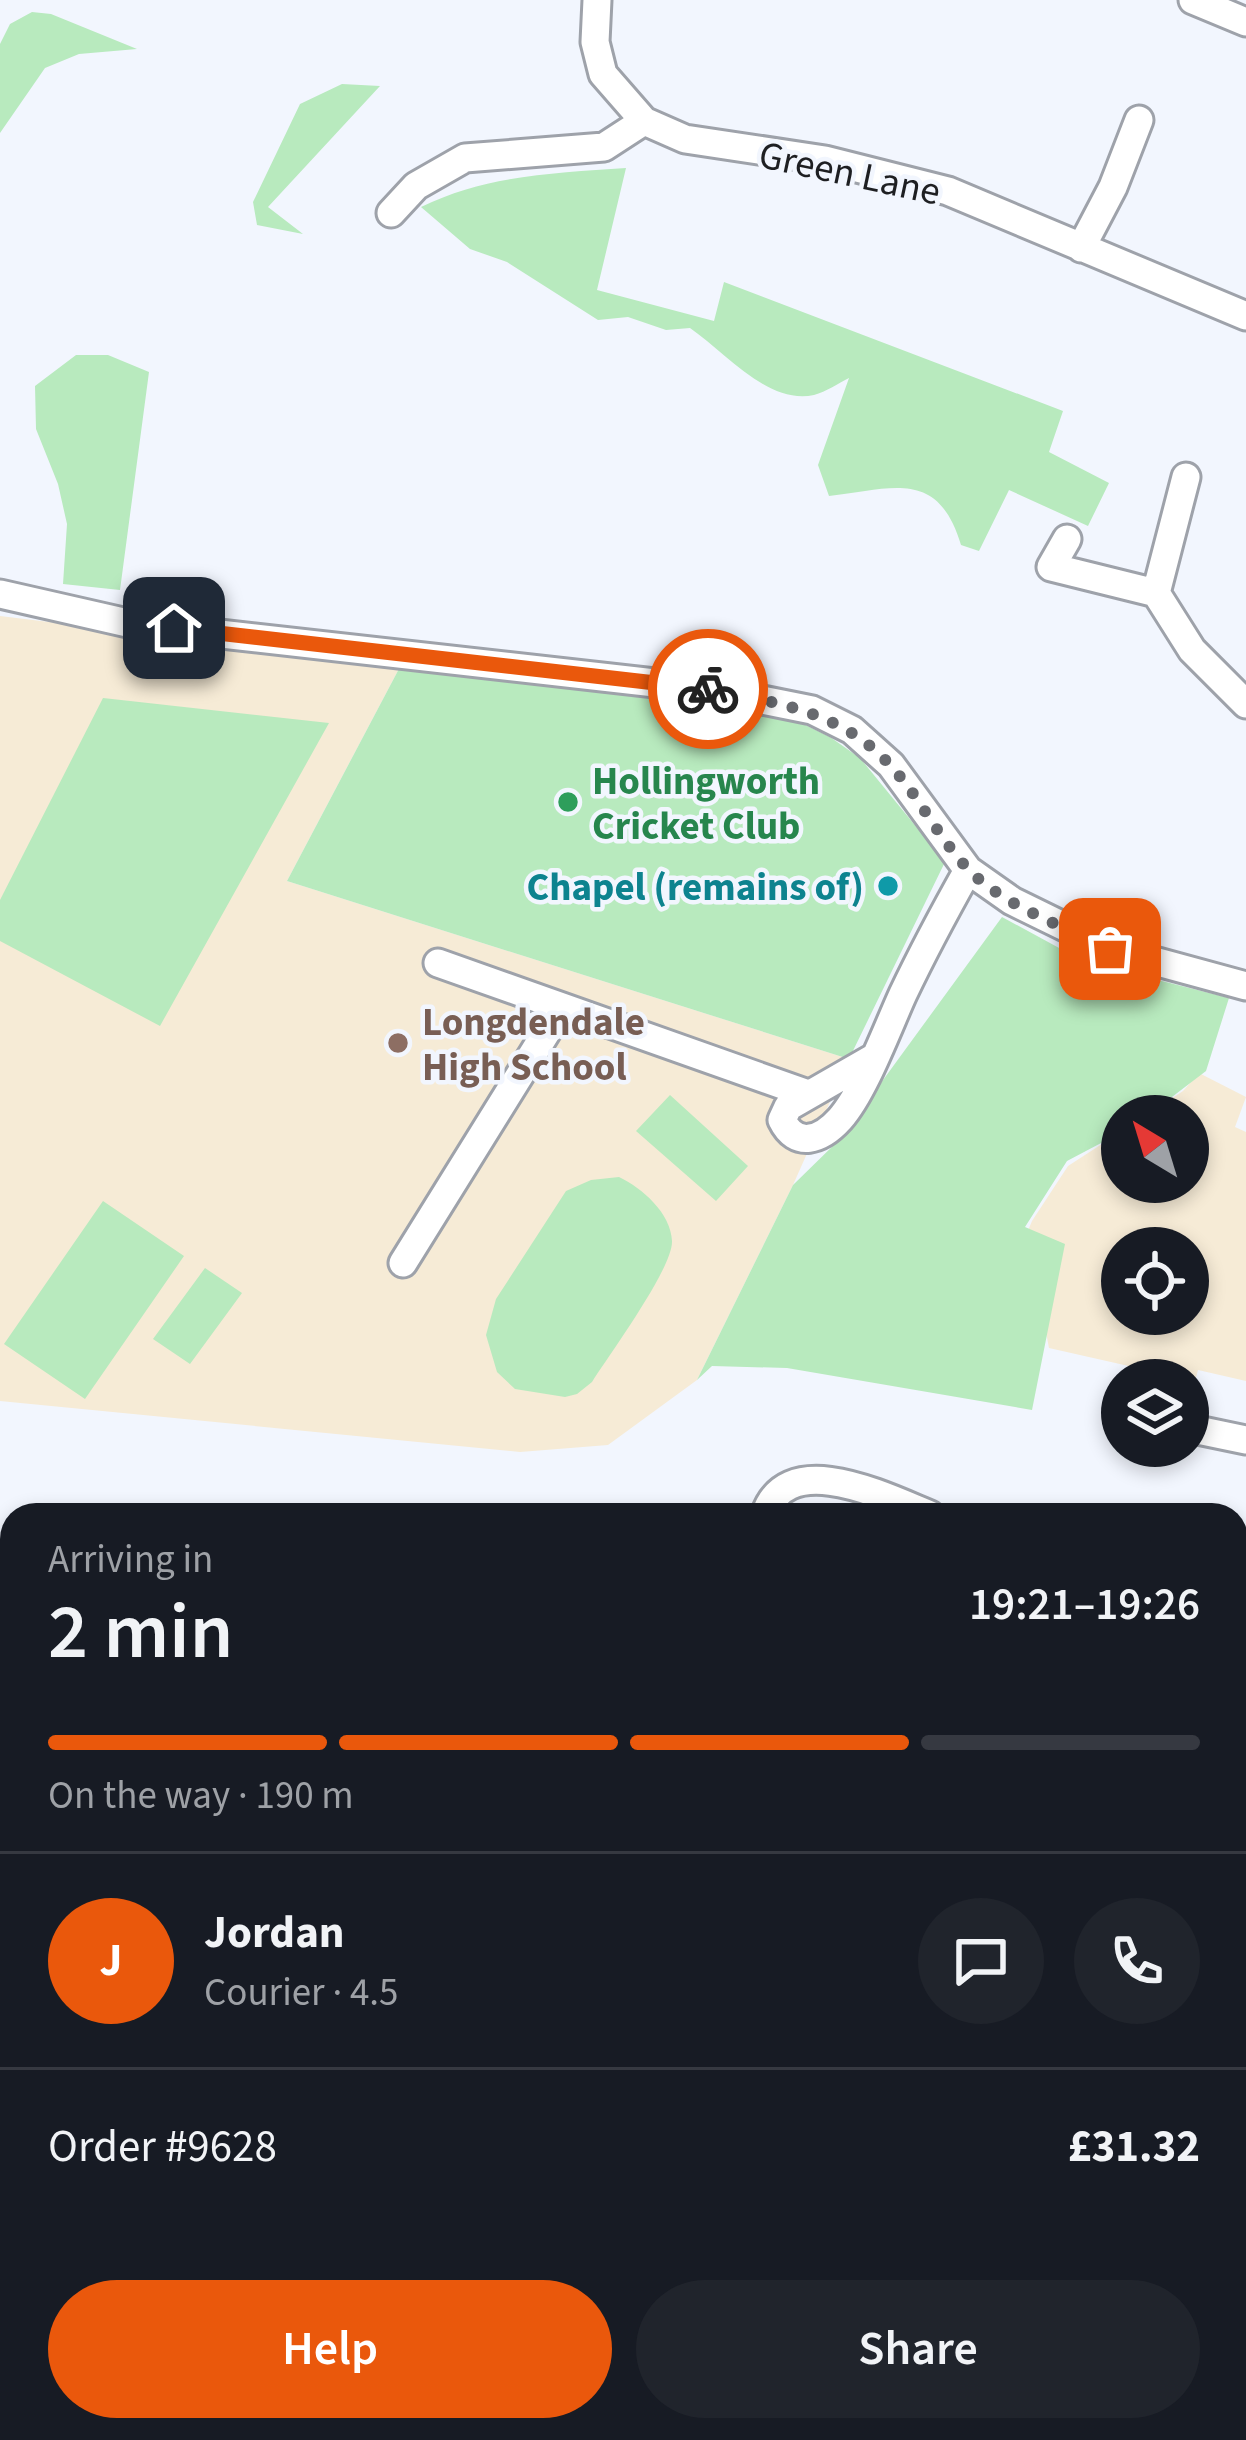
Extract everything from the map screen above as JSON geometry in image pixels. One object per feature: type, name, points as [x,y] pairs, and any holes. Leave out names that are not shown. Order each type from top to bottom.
[{"type":"street","name":"Green Lane","points":[[597,0],[596,42],[603,74],[644,121],[685,139],[825,160],[948,191],[1246,316]]},
{"type":"street","points":[[1193,0],[1246,22]]},
{"type":"street","points":[[1081,248],[1113,188],[1139,120]]},
{"type":"street","points":[[391,213],[416,186],[466,158],[604,147],[644,121]]},
{"type":"street","points":[[1156,593],[1186,477]]},
{"type":"street","points":[[1066,539],[1051,567],[1156,593],[1192,650],[1246,704]]},
{"type":"street","points":[[0,594],[132,624],[709,689],[812,710],[852,730],[891,765],[968,869],[1012,901],[1110,949],[1246,986]]},
{"type":"street","points":[[875,1057],[788,1107],[782,1120],[788,1132],[802,1141],[818,1138],[842,1118],[875,1057],[915,968],[968,869]]},
{"type":"street","points":[[438,963],[808,1094]]},
{"type":"street","points":[[404,1263],[562,1007]]},
{"type":"street","points":[[1209,1432],[1246,1440]]},
{"type":"street","points":[[768,1503],[790,1484],[804,1480],[869,1490],[901,1503]]},
{"type":"shaded area","name":"Longdendale High School","points":[[0,616],[401,665],[287,881],[849,1059],[697,1380],[608,1445],[520,1452],[0,1401]]},
{"type":"shaded area","points":[[1199,1073],[1246,1097],[1235,1127],[1246,1132],[1246,1381],[1209,1373],[1209,1359],[1101,1360],[1049,1348],[1027,1233],[1068,1166],[1101,1145],[1101,1203],[1209,1203],[1209,1095],[1177,1095]]},
{"type":"green space","points":[[32,12],[51,14],[137,49],[79,54],[45,68],[0,133],[0,44],[10,24]]},
{"type":"green space","points":[[342,84],[380,86],[268,207],[303,234],[257,225],[253,202],[300,104]]},
{"type":"green space","points":[[626,168],[597,290],[714,321],[724,282],[1063,411],[1049,452],[1109,483],[1088,526],[1009,490],[979,551],[961,545],[951,520],[926,494],[892,488],[829,496],[818,465],[849,378],[814,395],[797,396],[764,385],[690,328],[666,330],[628,317],[598,320],[507,262],[470,249],[421,207],[496,182]]},
{"type":"green space","points":[[76,355],[108,355],[149,372],[120,590],[63,584],[67,524],[58,484],[36,429],[35,386]]},
{"type":"green space","points":[[401,665],[791,718],[860,758],[945,862],[849,1059],[287,881]]},
{"type":"green space","points":[[103,698],[329,723],[160,1026],[0,941],[0,900]]},
{"type":"green space","points":[[1002,917],[1083,961],[1229,998],[1206,1071],[1175,1095],[1101,1095],[1101,1143],[1067,1161],[1025,1227],[1065,1244],[1032,1410],[787,1368],[712,1366],[697,1380],[793,1185],[840,1139]]},
{"type":"green space","points":[[670,1095],[748,1166],[716,1201],[636,1131]]},
{"type":"green space","points":[[619,1177],[646,1195],[667,1221],[672,1241],[662,1271],[592,1382],[565,1397],[515,1389],[497,1372],[486,1335],[496,1299],[566,1191],[591,1180]]},
{"type":"green space","points":[[103,1201],[184,1256],[85,1399],[4,1344]]},
{"type":"green space","points":[[205,1268],[242,1293],[190,1364],[153,1339]]},
{"type":"way so far","points":[[708,689],[812,710],[852,730],[891,765],[968,869],[1012,901],[1110,949]]},
{"type":"place","name":"Hollingworth Cricket Club","points":[[568,802]]},
{"type":"place","name":"Chapel (remains of)","points":[[888,886]]},
{"type":"place","name":"Longdendale High School","points":[[398,1043]]},
{"type":"route","points":[[174,628],[708,689]]}]
